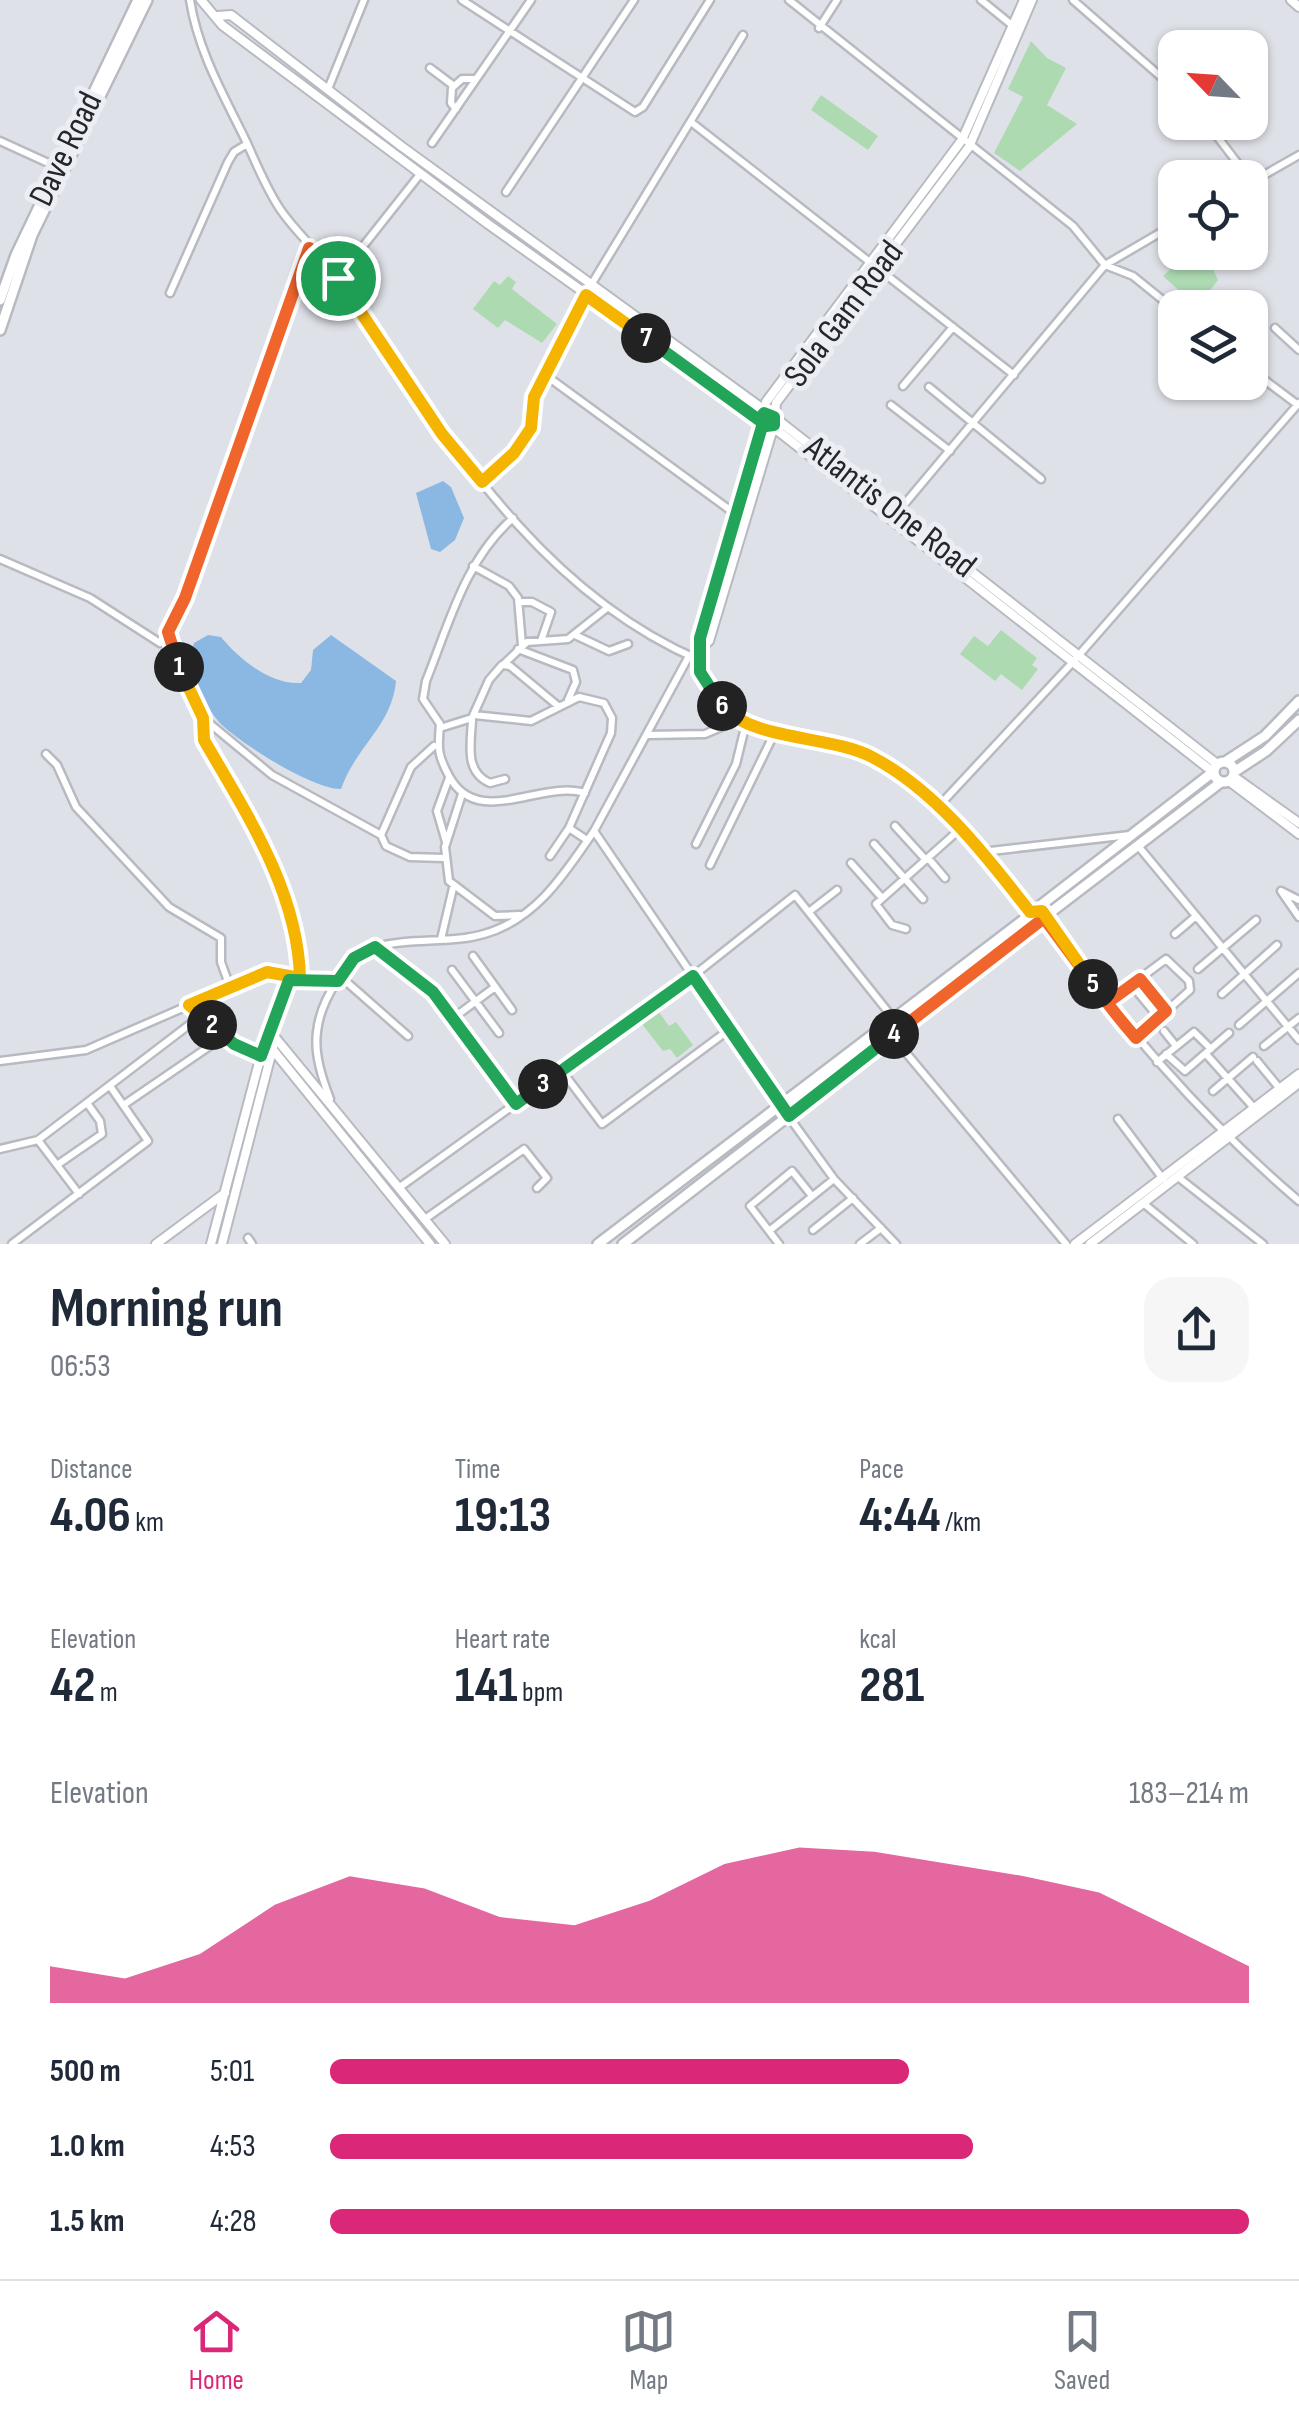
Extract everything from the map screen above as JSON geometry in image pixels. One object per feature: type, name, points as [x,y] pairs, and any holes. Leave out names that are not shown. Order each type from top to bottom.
[{"type":"main road","name":"Dave Road","points":[[0,300],[57,168],[138,0]]},
{"type":"main road","points":[[0,330],[32,234],[146,0]]},
{"type":"main road","points":[[598,1244],[1136,834],[1219,766],[1265,736],[1299,701]]},
{"type":"main road","points":[[622,1244],[1266,751],[1299,720]]},
{"type":"main road","points":[[1219,766],[1229,778]]},
{"type":"main road","points":[[1219,766],[1229,778]]},
{"type":"main road","points":[[1032,912],[1041,920]]},
{"type":"street","points":[[190,0],[202,51],[276,204],[338,278],[442,434],[514,518],[632,628],[699,660],[709,690],[742,722],[872,757],[937,808],[982,852],[1032,912]]},
{"type":"street","name":"Atlantis One Road","points":[[201,0],[212,4],[222,25],[586,295],[767,418],[772,427],[1072,663],[1219,766]]},
{"type":"street","points":[[328,89],[364,0]]},
{"type":"street","points":[[462,0],[634,112],[642,106],[710,0]]},
{"type":"street","points":[[432,143],[531,0]]},
{"type":"street","points":[[506,192],[634,0]]},
{"type":"street","points":[[790,0],[820,28],[1072,226],[1106,265],[1132,276],[1158,297]]},
{"type":"street","points":[[820,28],[837,0]]},
{"type":"street","points":[[981,0],[1013,26]]},
{"type":"street","name":"Sola Gam Road","points":[[767,418],[766,402],[870,260],[966,144],[1024,0]]},
{"type":"street","name":"Sola Gam Road","points":[[699,660],[702,646],[709,641],[767,418],[966,144],[1032,0]]},
{"type":"street","points":[[1073,0],[1158,73]]},
{"type":"street","points":[[1291,0],[1299,7]]},
{"type":"street","name":"Atlantis One Road","points":[[218,16],[231,16],[897,513],[1219,766]]},
{"type":"street","points":[[591,285],[743,36]]},
{"type":"street","points":[[430,68],[454,86]]},
{"type":"street","points":[[456,109],[450,96],[454,86],[462,79],[476,79]]},
{"type":"street","points":[[691,122],[1014,375]]},
{"type":"street","points":[[0,140],[57,168]]},
{"type":"street","points":[[1220,140],[1235,160]]},
{"type":"street","points":[[170,293],[228,162],[248,144]]},
{"type":"street","points":[[1268,171],[1299,155]]},
{"type":"street","points":[[338,278],[421,173]]},
{"type":"street","points":[[897,513],[1106,265],[1158,234]]},
{"type":"street","points":[[0,559],[90,598],[160,643],[185,598],[309,248]]},
{"type":"street","points":[[482,482],[514,453],[531,428],[534,397],[548,378],[586,295]]},
{"type":"street","points":[[904,386],[953,327]]},
{"type":"street","points":[[1276,328],[1299,350]]},
{"type":"street","points":[[548,378],[741,518]]},
{"type":"street","points":[[937,808],[1072,663],[1299,405],[1268,382]]},
{"type":"street","points":[[929,388],[1041,479]]},
{"type":"street","points":[[891,405],[950,451]]},
{"type":"street","name":"Sola Gam Road","points":[[741,518],[772,427]]},
{"type":"street","points":[[444,858],[401,854],[386,846],[382,834],[412,768],[435,746],[440,728],[423,692],[473,566],[514,518]]},
{"type":"street","points":[[473,566],[508,586],[520,602],[520,647]]},
{"type":"street","points":[[520,602],[532,602],[551,612],[541,641]]},
{"type":"street","points":[[505,779],[490,783],[476,774],[470,758],[473,717],[488,680],[520,647],[541,641],[559,642],[608,608]]},
{"type":"street","points":[[168,632],[203,718],[204,740],[286,899],[297,936],[291,976],[265,1040],[212,1244]]},
{"type":"street","points":[[575,634],[614,652],[628,644]]},
{"type":"street","points":[[520,647],[573,670],[576,682],[568,701]]},
{"type":"street","points":[[330,1099],[319,1063],[316,1030],[354,958],[375,947],[484,934],[524,915],[576,862],[689,656]]},
{"type":"street","points":[[504,664],[558,706]]},
{"type":"street","points":[[440,728],[473,717],[531,721],[568,701],[591,696],[604,703],[612,718],[611,734],[570,828],[550,856]]},
{"type":"street","points":[[203,718],[280,780],[382,834]]},
{"type":"street","points":[[648,735],[705,734],[742,722]]},
{"type":"street","points":[[696,844],[736,764],[742,722]]},
{"type":"street","points":[[710,865],[776,730]]},
{"type":"street","points":[[435,746],[462,794],[489,803],[562,787],[585,793]]},
{"type":"street","points":[[46,754],[57,766],[76,807],[169,907],[221,938],[221,962],[230,987]]},
{"type":"street","points":[[446,842],[438,811],[449,777]]},
{"type":"street","points":[[1229,778],[1299,823]]},
{"type":"street","points":[[1229,778],[1299,834]]},
{"type":"street","points":[[441,938],[454,888],[444,858],[446,842],[462,794]]},
{"type":"street","points":[[895,826],[945,878]]},
{"type":"street","points":[[570,828],[572,834],[588,840]]},
{"type":"street","points":[[906,929],[892,925],[876,906],[959,830]]},
{"type":"street","points":[[594,831],[834,1178],[896,1244]]},
{"type":"street","points":[[982,852],[1136,834]]},
{"type":"street","points":[[874,844],[923,899]]},
{"type":"street","points":[[1139,848],[1299,1040]]},
{"type":"street","points":[[851,863],[882,898]]},
{"type":"street","points":[[454,888],[495,916],[524,915]]},
{"type":"street","points":[[810,911],[836,890]]},
{"type":"street","points":[[1299,900],[1281,891],[1299,916]]},
{"type":"street","points":[[400,1187],[693,976],[795,895],[893,1018]]},
{"type":"street","points":[[1175,934],[1196,916]]},
{"type":"street","points":[[1041,920],[1136,1038],[1225,1138],[1299,1200]]},
{"type":"street","points":[[1198,969],[1256,920]]},
{"type":"street","points":[[1222,994],[1277,945]]},
{"type":"street","points":[[375,947],[421,980],[516,1104]]},
{"type":"street","points":[[473,956],[512,1010]]},
{"type":"street","points":[[1107,1003],[1166,959],[1189,980],[1192,988],[1136,1038]]},
{"type":"street","points":[[452,970],[499,1033]]},
{"type":"street","points":[[0,1061],[86,1050],[267,972],[340,979],[408,1036]]},
{"type":"street","points":[[1239,1025],[1299,973]]},
{"type":"street","points":[[1140,979],[1166,1011]]},
{"type":"street","points":[[1132,985],[1159,1018]]},
{"type":"street","points":[[452,1019],[495,987]]},
{"type":"street","points":[[189,1005],[224,1037],[261,1056]]},
{"type":"street","points":[[0,1149],[38,1140],[202,1015]]},
{"type":"street","points":[[1264,1046],[1299,1018]]},
{"type":"street","points":[[562,1070],[602,1124],[730,1029]]},
{"type":"street","points":[[268,1030],[330,1099],[444,1244]]},
{"type":"street","points":[[1164,1032],[1176,1046]]},
{"type":"street","points":[[1157,1062],[1194,1032],[1254,1109]]},
{"type":"street","points":[[1166,1054],[1183,1072],[1230,1032]]},
{"type":"street","points":[[892,1036],[1066,1244]]},
{"type":"street","points":[[125,1104],[224,1037]]},
{"type":"street","points":[[222,1244],[276,1038]]},
{"type":"street","points":[[265,1040],[430,1244]]},
{"type":"street","points":[[1213,1091],[1255,1059],[1280,1088]]},
{"type":"street","points":[[1090,1244],[1178,1177],[1299,1074]]},
{"type":"street","points":[[1075,1244],[1299,1084]]},
{"type":"street","points":[[12,1244],[148,1141],[110,1086]]},
{"type":"street","points":[[57,1164],[102,1134],[100,1121],[87,1103]]},
{"type":"street","points":[[1118,1119],[1163,1179]]},
{"type":"street","points":[[38,1140],[79,1194]]},
{"type":"street","points":[[425,1219],[522,1149],[548,1178],[536,1188]]},
{"type":"street","points":[[780,1244],[750,1206],[792,1171],[812,1196]]},
{"type":"street","points":[[1178,1177],[1263,1244]]},
{"type":"street","points":[[769,1231],[834,1178]]},
{"type":"street","points":[[156,1244],[225,1193]]},
{"type":"street","points":[[813,1230],[853,1198]]},
{"type":"street","points":[[1143,1203],[1193,1244]]},
{"type":"street","points":[[860,1244],[881,1228]]},
{"type":"green space","points":[[1031,41],[1047,58],[1066,68],[1047,105],[1077,124],[1020,171],[994,153],[1023,97],[1008,89]]},
{"type":"green space","points":[[821,95],[878,136],[868,150],[811,110]]},
{"type":"green space","points":[[1169,270],[1214,270],[1218,280],[1210,290],[1178,290],[1163,276]]},
{"type":"green space","points":[[508,276],[516,282],[512,289],[557,324],[542,343],[505,320],[498,328],[473,309],[494,281],[500,285]]},
{"type":"green space","points":[[1001,630],[1037,658],[1032,665],[1038,669],[1022,690],[1001,674],[995,681],[960,654],[974,636],[988,646]]},
{"type":"green space","points":[[659,1012],[669,1026],[676,1022],[693,1045],[677,1058],[670,1049],[663,1051],[642,1024]]},
{"type":"water","points":[[443,481],[451,487],[464,518],[455,540],[440,552],[431,549],[416,493]]},
{"type":"water","points":[[208,635],[221,637],[237,654],[268,675],[301,683],[311,670],[313,650],[331,635],[396,681],[388,711],[341,789],[313,782],[277,764],[219,722],[187,669],[194,643]]},
{"type":"route","points":[[338,278],[309,248],[185,598],[168,632],[186,687],[203,718],[201,733],[276,874],[297,936],[300,978],[267,972],[189,1005],[224,1037],[261,1056],[289,980],[338,981],[354,958],[375,947],[433,992],[516,1104],[693,976],[789,1116],[1044,918],[1107,1003],[1140,979],[1166,1011],[1136,1038],[1120,1020],[1044,918],[1042,911],[1036,908],[1030,912],[982,852],[937,808],[880,762],[865,754],[738,720],[709,690],[698,666],[700,638],[750,474],[763,423],[761,417],[764,413],[774,417],[774,425],[766,426],[763,423],[586,295],[548,378],[534,397],[531,428],[514,453],[482,482],[442,434],[338,278]]}]
